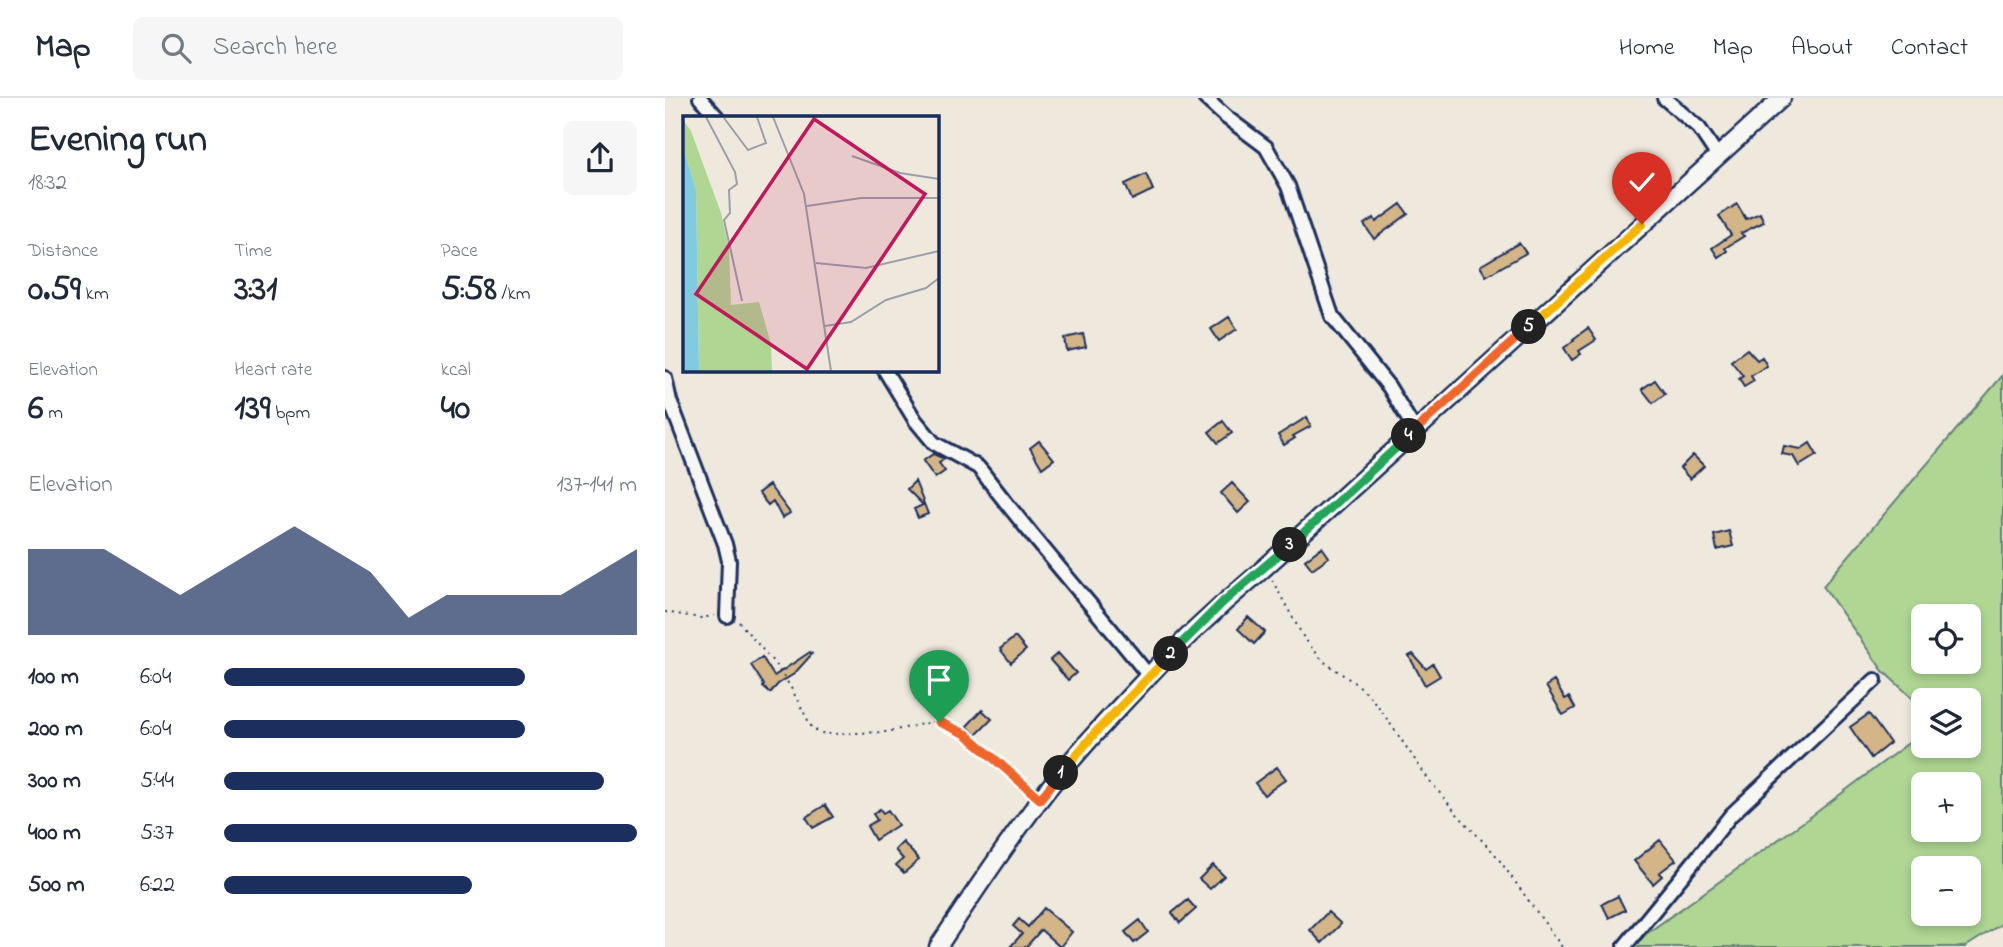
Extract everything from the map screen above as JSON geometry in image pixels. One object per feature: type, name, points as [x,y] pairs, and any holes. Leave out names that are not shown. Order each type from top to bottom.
[{"type":"main road","points":[[938,947],[1040,799],[1095,733],[1149,676],[1223,602],[1261,571],[1782,98]]},
{"type":"street","points":[[700,98],[716,116]]},
{"type":"street","points":[[1205,98],[1266,147],[1288,186],[1332,316],[1389,387],[1415,430]]},
{"type":"street","points":[[1664,98],[1699,128],[1717,155]]},
{"type":"street","points":[[885,371],[915,420],[934,443],[978,467],[1019,521],[1094,607],[1149,676]]},
{"type":"street","points":[[665,378],[670,401],[725,544],[729,561],[727,616]]},
{"type":"street","points":[[1624,947],[1731,815],[1875,680]]},
{"type":"path","points":[[1261,571],[1274,582],[1304,639],[1323,661],[1361,688],[1378,706],[1429,780],[1495,854],[1562,947]]},
{"type":"path","points":[[665,612],[700,618],[727,616],[742,624],[790,686],[811,728],[821,733],[887,732],[939,722],[966,734],[1040,799]]},
{"type":"green space","points":[[2003,375],[2003,923],[1965,947],[1634,947],[1646,934],[1911,741],[1911,758],[1981,758],[1981,688],[1911,688],[1911,697],[1883,671],[1823,586]]},
{"type":"building","points":[[1146,174],[1153,190],[1132,200],[1125,184]]},
{"type":"building","points":[[1401,204],[1408,214],[1374,239],[1364,224],[1374,218],[1376,222]]},
{"type":"building","points":[[1737,204],[1746,219],[1760,213],[1764,222],[1741,233],[1744,236],[1725,248],[1727,251],[1718,257],[1712,248],[1731,235],[1719,216]]},
{"type":"building","points":[[1519,243],[1526,253],[1486,276],[1480,266]]},
{"type":"building","points":[[1229,317],[1237,329],[1219,341],[1211,329]]},
{"type":"building","points":[[1588,328],[1596,340],[1579,351],[1581,354],[1572,360],[1564,348]]},
{"type":"building","points":[[1083,334],[1086,347],[1067,351],[1065,338]]},
{"type":"building","points":[[1747,349],[1757,360],[1762,357],[1767,366],[1751,376],[1754,381],[1744,387],[1739,379],[1743,376],[1731,361]]},
{"type":"building","points":[[1655,380],[1665,394],[1653,403],[1642,389]]},
{"type":"building","points":[[1307,417],[1311,426],[1293,436],[1295,438],[1284,445],[1278,435]]},
{"type":"building","points":[[1223,421],[1232,433],[1218,443],[1209,432]]},
{"type":"building","points":[[1039,441],[1054,459],[1042,468],[1030,448]]},
{"type":"building","points":[[1810,443],[1817,455],[1799,466],[1793,456],[1782,454],[1784,446],[1801,449]]},
{"type":"building","points":[[933,454],[945,459],[939,463],[945,471],[935,478],[923,461]]},
{"type":"building","points":[[1693,455],[1704,466],[1690,479],[1680,468]]},
{"type":"building","points":[[915,481],[928,514],[918,518],[914,509],[923,505],[907,489]]},
{"type":"building","points":[[1232,483],[1250,502],[1238,513],[1221,493]]},
{"type":"building","points":[[769,485],[790,513],[782,518],[773,501],[768,505],[758,493]]},
{"type":"building","points":[[1729,531],[1733,546],[1717,550],[1714,535]]},
{"type":"building","points":[[1322,547],[1329,557],[1312,569],[1305,560]]},
{"type":"building","points":[[1248,617],[1265,632],[1254,644],[1238,629]]},
{"type":"building","points":[[1015,637],[1026,650],[1011,663],[1000,649]]},
{"type":"building","points":[[810,652],[812,654],[794,674],[770,693],[763,687],[751,665],[762,657],[774,676]]},
{"type":"building","points":[[1058,653],[1076,673],[1068,680],[1050,660]]},
{"type":"building","points":[[1413,654],[1426,669],[1433,664],[1440,676],[1425,685],[1409,656]]},
{"type":"building","points":[[1554,681],[1565,699],[1569,697],[1575,708],[1563,715],[1546,686]]},
{"type":"building","points":[[982,710],[992,719],[976,735],[967,726]]},
{"type":"building","points":[[1869,714],[1890,743],[1871,758],[1850,727]]},
{"type":"building","points":[[1277,767],[1286,779],[1264,795],[1255,783]]},
{"type":"building","points":[[825,805],[833,817],[813,828],[806,817]]},
{"type":"building","points":[[880,809],[883,813],[888,810],[898,825],[875,840],[867,826],[877,820],[873,814]]},
{"type":"building","points":[[1660,840],[1676,860],[1659,873],[1662,876],[1653,884],[1634,861]]},
{"type":"building","points":[[903,842],[919,860],[904,873],[896,865],[903,859],[895,850]]},
{"type":"building","points":[[1213,865],[1224,876],[1210,889],[1199,879]]},
{"type":"building","points":[[1618,896],[1625,910],[1609,918],[1602,904]]},
{"type":"building","points":[[1188,900],[1196,909],[1180,923],[1172,913]]},
{"type":"building","points":[[1044,908],[1072,932],[1060,947],[1041,930],[1026,947],[1010,947],[1022,934],[1013,926],[1019,919],[1028,927]]},
{"type":"building","points":[[1328,912],[1341,924],[1322,943],[1310,930]]},
{"type":"building","points":[[1140,920],[1148,932],[1134,943],[1125,932]]},
{"type":"route","points":[[939,722],[966,734],[1040,799],[1095,733],[1223,602],[1261,571],[1642,224]]}]
